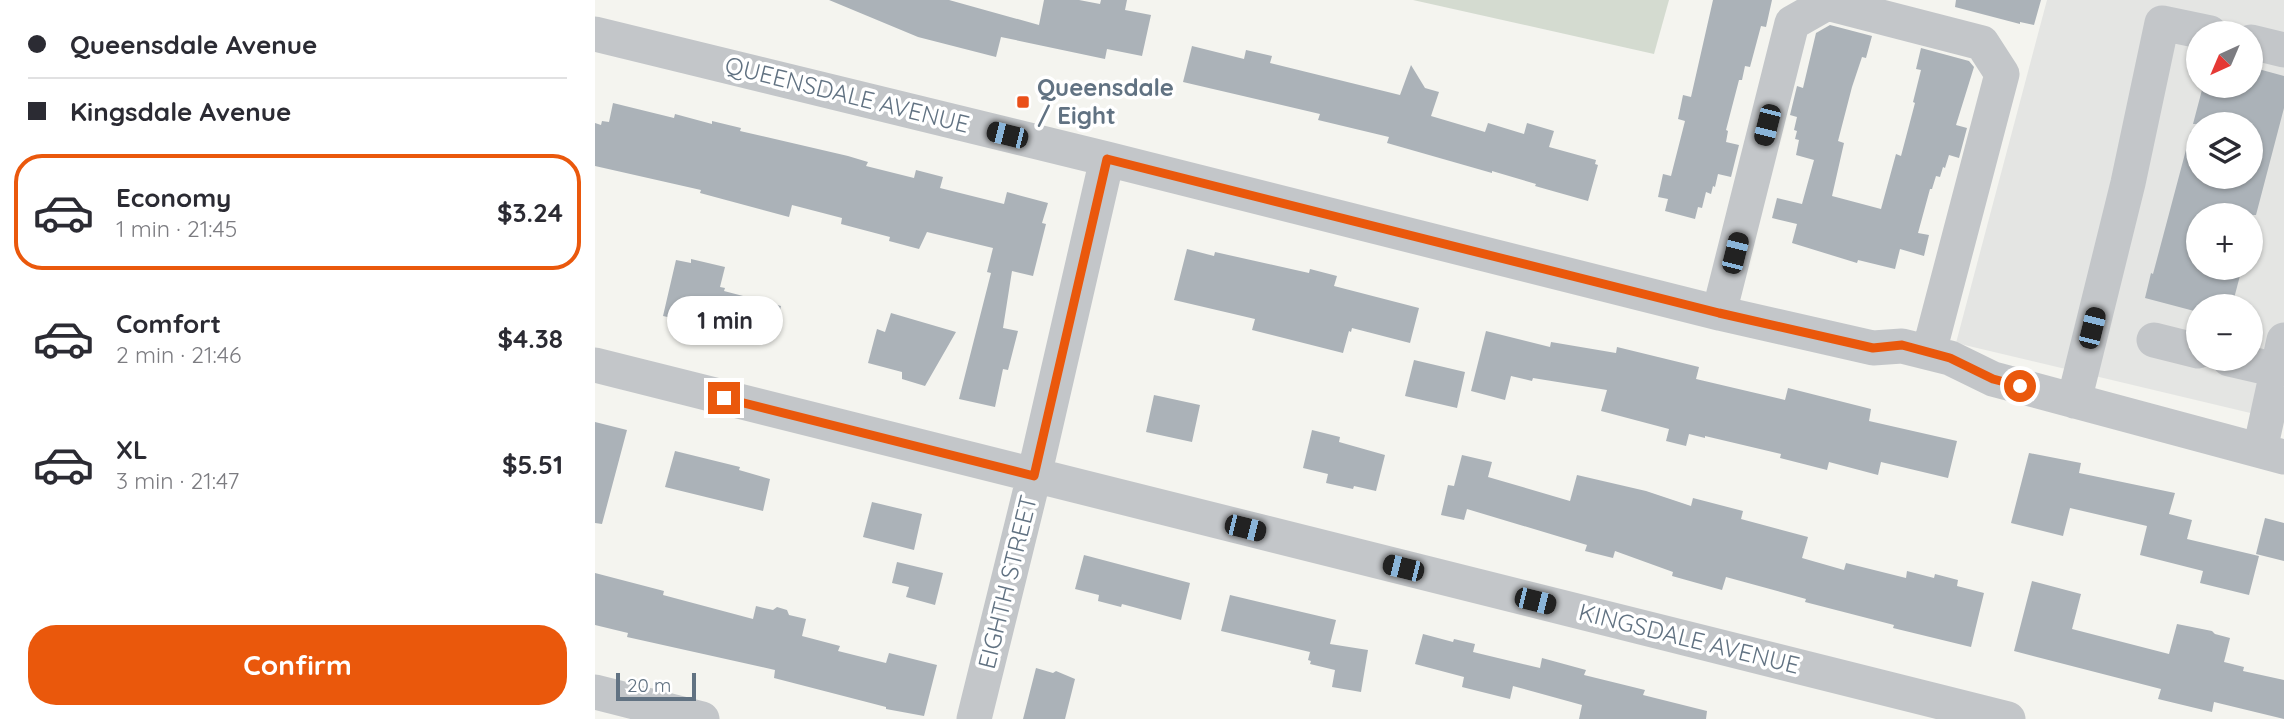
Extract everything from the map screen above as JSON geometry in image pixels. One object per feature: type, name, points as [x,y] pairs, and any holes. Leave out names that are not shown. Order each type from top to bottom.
[{"type":"street","points":[[1719,313],[1792,23],[1827,3],[1982,43],[2002,74],[1929,352]]},
{"type":"street","points":[[2074,401],[2128,183],[2162,23],[2186,28]]},
{"type":"street","name":"QUEENSDALE AVENUE","points":[[595,34],[1719,313],[1873,348],[1902,345],[1950,358],[1993,379],[2272,453]]},
{"type":"street","points":[[2263,45],[2284,50]]},
{"type":"street","name":"EIGHTH STREET","points":[[974,719],[1034,476],[1107,159]]},
{"type":"street","points":[[2154,340],[2186,348]]},
{"type":"street","name":"QUEENSDALE AVENUE","points":[[1873,348],[1897,365],[1945,378],[1993,379]]},
{"type":"street","points":[[2263,356],[2281,355],[2272,453]]},
{"type":"street","name":"KINGSDALE AVENUE","points":[[595,365],[2008,719]]},
{"type":"street","points":[[595,692],[702,719]]},
{"type":"shaded area","points":[[1413,0],[1669,0],[1654,54]]},
{"type":"shaded area","points":[[2047,0],[2284,0],[2284,421],[1956,343]]},
{"type":"building","points":[[829,0],[949,0],[1039,25],[1044,0],[1079,0],[1100,4],[1101,0],[1127,0],[1125,10],[1151,15],[1142,56],[1107,49],[1105,59],[1001,37],[996,57],[918,37]]},
{"type":"building","points":[[1713,0],[1772,0],[1766,27],[1761,26],[1750,67],[1745,66],[1742,80],[1739,80],[1726,130],[1726,142],[1739,145],[1731,177],[1718,174],[1715,187],[1713,186],[1711,194],[1706,192],[1702,208],[1698,207],[1695,219],[1665,211],[1668,199],[1658,197],[1663,174],[1671,176],[1685,121],[1678,119],[1683,95],[1691,97]]},
{"type":"building","points":[[1956,0],[2041,0],[2034,25],[2020,24],[1955,7]]},
{"type":"building","points":[[1830,25],[1872,36],[1866,58],[1862,57],[1852,87],[1838,141],[1844,143],[1832,196],[1881,209],[1896,154],[1901,156],[1915,103],[1913,102],[1921,70],[1916,69],[1921,48],[1969,61],[1974,67],[1956,125],[1967,128],[1959,158],[1949,155],[1940,177],[1936,176],[1918,233],[1929,235],[1924,256],[1900,249],[1895,269],[1858,260],[1857,263],[1792,243],[1797,224],[1772,218],[1777,198],[1802,204],[1814,160],[1796,155],[1799,140],[1795,139],[1797,131],[1794,130],[1797,117],[1790,115],[1797,86],[1803,88],[1816,33]]},
{"type":"building","points":[[1192,46],[1244,59],[1246,50],[1272,56],[1270,63],[1400,95],[1411,65],[1425,88],[1439,92],[1431,116],[1485,132],[1488,123],[1524,134],[1527,123],[1554,131],[1549,147],[1596,160],[1595,164],[1598,165],[1588,201],[1492,171],[1387,143],[1389,137],[1318,120],[1320,114],[1183,82]]},
{"type":"building","points":[[2263,70],[2284,76],[2284,108],[2263,188],[2263,112],[2196,112],[2200,98],[2263,98]]},
{"type":"building","points":[[613,103],[674,118],[675,114],[712,124],[712,121],[741,128],[740,131],[848,156],[868,162],[866,166],[914,178],[916,170],[943,177],[940,188],[1004,204],[1007,192],[1048,203],[1042,223],[1046,224],[1033,276],[1012,271],[1003,328],[1018,331],[1008,370],[1003,369],[995,407],[959,399],[991,273],[987,272],[993,248],[927,232],[919,249],[889,241],[890,237],[841,224],[842,218],[792,205],[789,217],[700,193],[701,190],[595,166],[595,123],[601,125],[602,121],[609,122]]},
{"type":"building","points":[[2186,150],[2186,189],[2263,189],[2259,203],[2186,203],[2186,280],[2239,280],[2235,294],[2186,294],[2186,309],[2145,298],[2151,273],[2153,274]]},
{"type":"building","points":[[1187,249],[1214,256],[1215,252],[1309,273],[1310,269],[1337,276],[1334,286],[1419,308],[1410,343],[1352,328],[1343,353],[1252,330],[1255,319],[1174,300]]},
{"type":"building","points":[[691,259],[725,267],[720,287],[725,288],[724,291],[781,306],[772,341],[715,327],[714,330],[686,324],[686,321],[663,316],[676,260],[691,263]]},
{"type":"building","points":[[891,313],[956,332],[925,386],[902,379],[902,372],[868,363],[877,329],[885,332]]},
{"type":"building","points":[[1486,331],[1550,347],[1551,342],[1616,353],[1617,347],[1699,367],[1696,379],[1785,400],[1788,388],[1871,409],[1869,421],[1957,441],[1948,478],[1881,462],[1878,475],[1829,462],[1827,470],[1780,458],[1781,454],[1705,436],[1689,434],[1686,446],[1666,441],[1669,429],[1601,411],[1607,390],[1511,376],[1505,400],[1471,391]]},
{"type":"building","points":[[1414,360],[1465,372],[1457,408],[1405,396]]},
{"type":"building","points":[[1154,395],[1200,405],[1192,442],[1146,432]]},
{"type":"building","points":[[595,422],[627,430],[602,524],[595,523]]},
{"type":"building","points":[[1312,430],[1340,437],[1339,442],[1385,455],[1376,491],[1326,483],[1328,474],[1303,468]]},
{"type":"building","points":[[675,451],[740,467],[739,470],[770,479],[763,511],[665,487]]},
{"type":"building","points":[[2029,453],[2081,463],[2079,473],[2175,493],[2169,514],[2192,520],[2187,539],[2259,556],[2249,595],[2200,583],[2203,571],[2140,555],[2147,526],[2070,508],[2063,536],[2011,523]]},
{"type":"building","points":[[1462,455],[1492,462],[1488,477],[1570,501],[1577,475],[1646,491],[1691,506],[1693,498],[1743,511],[1741,519],[1808,537],[1802,558],[1844,570],[1846,563],[1906,578],[1907,571],[1934,578],[1935,574],[1958,580],[1957,586],[1984,593],[1971,647],[1893,628],[1894,625],[1805,602],[1806,599],[1726,577],[1722,590],[1672,576],[1673,572],[1615,551],[1613,558],[1585,551],[1587,545],[1467,509],[1464,520],[1441,515],[1448,485],[1454,486]]},
{"type":"building","points":[[872,502],[922,514],[914,550],[863,537]]},
{"type":"building","points":[[2265,518],[2284,523],[2284,561],[2256,554]]},
{"type":"building","points":[[1084,555],[1190,583],[1181,620],[1122,604],[1121,607],[1098,601],[1099,595],[1075,589]]},
{"type":"building","points":[[897,562],[943,573],[935,605],[906,597],[909,587],[892,583]]},
{"type":"building","points":[[595,573],[664,591],[663,595],[753,619],[756,606],[773,610],[777,607],[787,610],[789,615],[806,619],[802,636],[840,646],[838,651],[886,663],[889,653],[937,665],[924,716],[886,709],[774,678],[775,670],[627,637],[628,633],[595,625]]},
{"type":"building","points":[[2032,581],[2081,594],[2072,629],[2169,654],[2177,624],[2212,631],[2230,638],[2224,662],[2244,667],[2243,671],[2284,680],[2284,719],[2214,702],[2212,712],[2158,699],[2161,689],[2014,651]]},
{"type":"building","points":[[1230,595],[1336,620],[1330,644],[1368,650],[1361,692],[1332,687],[1335,670],[1310,664],[1310,652],[1221,631]]},
{"type":"building","points":[[1423,634],[1453,642],[1454,639],[1475,644],[1473,652],[1540,668],[1542,658],[1586,670],[1584,675],[1645,690],[1643,695],[1707,711],[1706,719],[1579,719],[1582,705],[1513,686],[1510,699],[1462,687],[1464,677],[1415,664]]},
{"type":"building","points":[[1036,668],[1053,673],[1056,671],[1075,679],[1065,719],[1023,719]]},
{"type":"place","name":"Queensdale / Eight","points":[[1023,102]]},
{"type":"route","points":[[724,398],[1034,476],[1107,159],[1719,313],[1873,348],[1902,345],[1950,358],[1993,379],[2020,386]]}]
